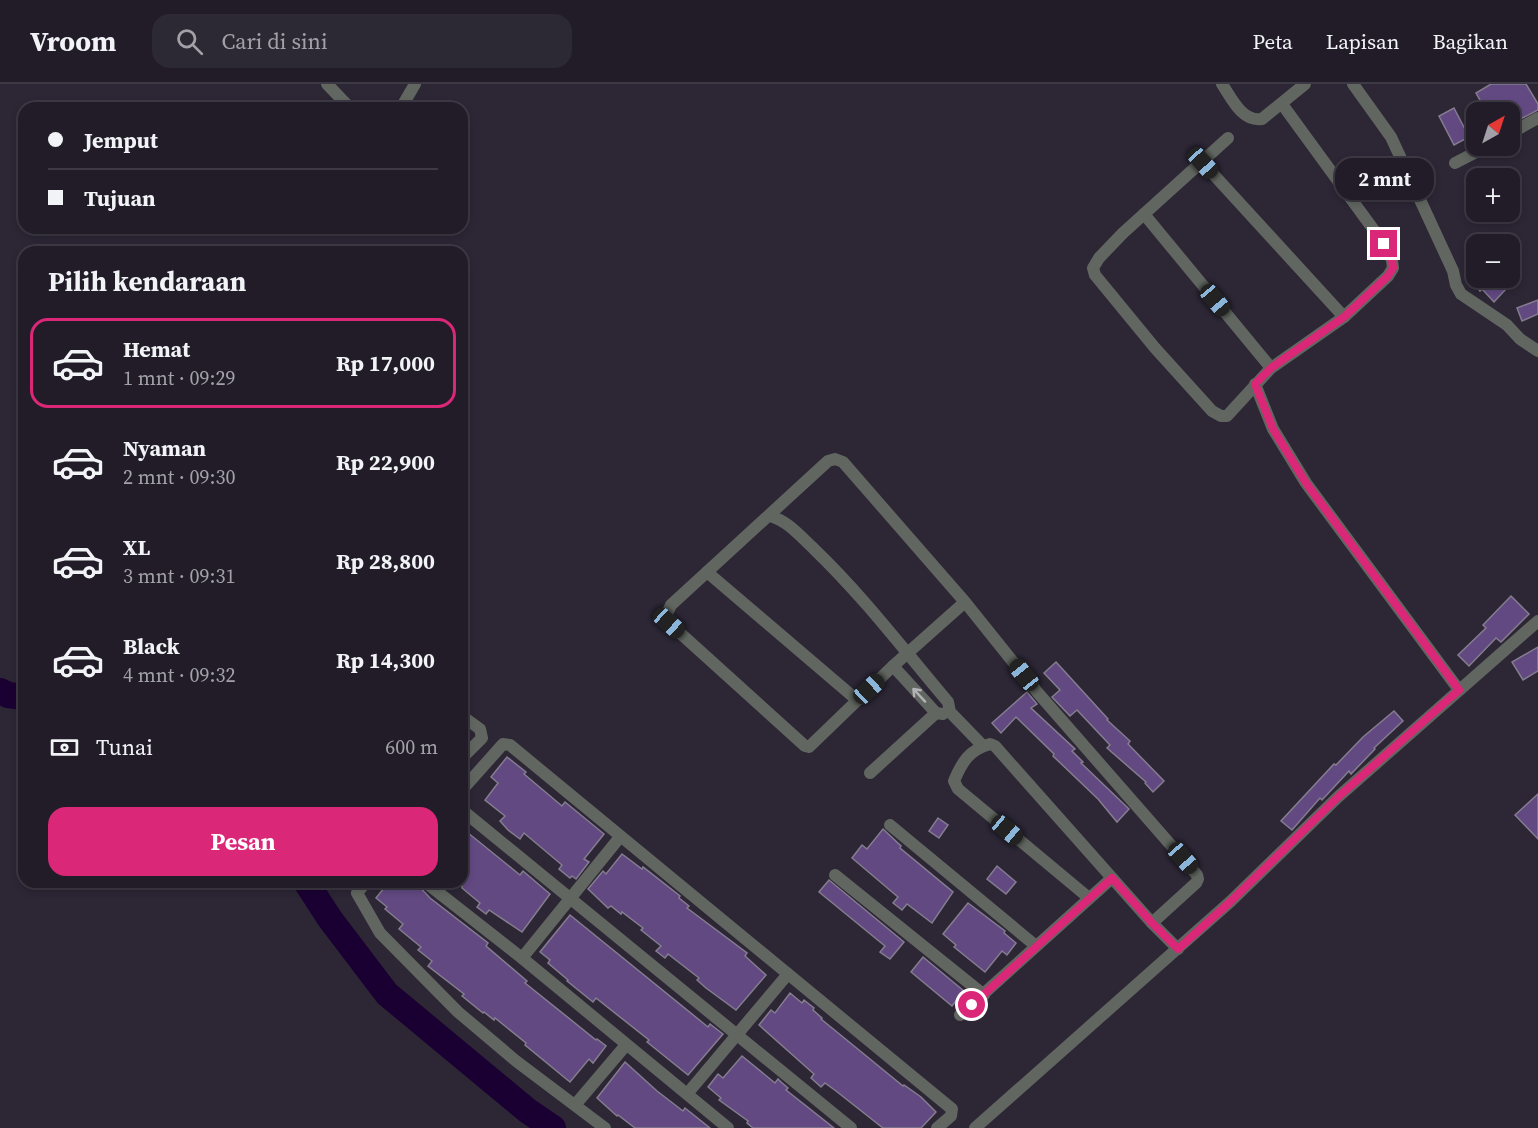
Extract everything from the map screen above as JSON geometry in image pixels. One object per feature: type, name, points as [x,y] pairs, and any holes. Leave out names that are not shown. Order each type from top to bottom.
[{"type":"street","points":[[327,84],[344,102]]},
{"type":"street","points":[[404,102],[415,84]]},
{"type":"street","points":[[1222,84],[1246,116],[1254,120],[1262,119],[1305,84]]},
{"type":"street","points":[[1353,84],[1391,137],[1453,271],[1461,294],[1507,325],[1520,339],[1538,351]]},
{"type":"street","points":[[1228,138],[1203,163],[1117,238],[1093,268],[1095,275],[1155,348],[1212,411],[1221,417],[1227,416],[1271,368],[1344,317],[1388,276],[1393,268],[1392,260],[1384,244],[1281,104]]},
{"type":"street","points":[[1520,128],[1538,118]]},
{"type":"street","points":[[1455,164],[1470,156]]},
{"type":"street","points":[[1203,163],[1344,317]]},
{"type":"street","points":[[1144,214],[1271,368]]},
{"type":"street","points":[[1255,384],[1273,429],[1306,483],[1459,690]]},
{"type":"street","points":[[965,602],[857,700],[813,746],[805,746],[669,623],[666,616],[670,605],[828,461],[835,459],[843,462],[965,602],[1038,693],[1197,875],[1196,883],[1152,923]]},
{"type":"street","points":[[770,516],[784,521],[830,564],[948,702],[950,712],[983,746]]},
{"type":"street","points":[[707,572],[857,700]]},
{"type":"street","points":[[975,1128],[1231,901],[1338,797],[1538,622]]},
{"type":"street","points":[[893,666],[936,713]]},
{"type":"street","points":[[870,773],[936,713],[950,712]]},
{"type":"street","points":[[468,720],[482,733],[482,738],[468,752]]},
{"type":"street","points":[[468,783],[506,743],[952,1109],[951,1116],[937,1128]]},
{"type":"street","points":[[1089,898],[955,785],[954,781],[962,762],[983,746],[990,744],[1001,752],[1152,923],[1178,949]]},
{"type":"street","points":[[468,815],[851,1128]]},
{"type":"street","points":[[890,825],[1036,946]]},
{"type":"street","points":[[522,958],[620,837]]},
{"type":"street","points":[[835,875],[984,995]]},
{"type":"street","points":[[960,1015],[1112,878]]},
{"type":"street","points":[[361,888],[358,891],[358,898],[380,933],[458,1012],[516,1061],[605,1128]]},
{"type":"street","points":[[433,888],[522,958],[728,1128]]},
{"type":"street","points":[[687,1094],[788,974]]},
{"type":"street","points":[[576,1105],[626,1045]]},
{"type":"building","points":[[1491,84],[1526,84],[1538,104],[1538,110],[1520,119],[1520,102],[1481,102],[1476,93]]},
{"type":"building","points":[[1454,108],[1466,131],[1466,139],[1454,145],[1439,116]]},
{"type":"building","points":[[1478,288],[1506,289],[1494,302],[1482,289],[1480,291]]},
{"type":"building","points":[[1538,300],[1538,314],[1522,321],[1517,308]]},
{"type":"building","points":[[1511,596],[1529,614],[1501,642],[1496,638],[1469,666],[1458,655],[1486,628],[1483,625]]},
{"type":"building","points":[[1538,647],[1538,671],[1523,680],[1512,662]]},
{"type":"building","points":[[1056,662],[1164,781],[1153,792],[1146,782],[1107,748],[1110,745],[1077,710],[1070,716],[1052,697],[1060,690],[1044,673]]},
{"type":"building","points":[[1027,692],[1037,704],[1031,708],[1075,749],[1072,751],[1083,762],[1081,763],[1129,809],[1117,822],[1098,799],[1016,717],[1001,733],[992,723]]},
{"type":"building","points":[[1394,711],[1403,721],[1351,774],[1349,771],[1322,800],[1320,798],[1292,830],[1281,821],[1334,764],[1336,765],[1363,737]]},
{"type":"building","points":[[507,757],[562,806],[565,802],[604,834],[584,859],[589,862],[576,879],[572,876],[570,878],[559,869],[562,865],[524,833],[520,839],[508,830],[500,821],[505,816],[485,800],[498,783],[491,777]]},
{"type":"building","points":[[1538,794],[1538,839],[1515,815]]},
{"type":"building","points":[[938,818],[948,825],[939,838],[929,831]]},
{"type":"building","points":[[883,829],[901,846],[900,848],[953,892],[932,923],[907,904],[902,910],[893,903],[898,897],[852,858],[862,845],[867,849]]},
{"type":"building","points":[[468,833],[520,875],[523,871],[550,894],[522,932],[489,910],[486,914],[477,907],[480,903],[462,888],[468,888]]},
{"type":"building","points":[[622,854],[680,896],[679,898],[689,906],[687,908],[747,953],[745,956],[766,975],[736,1010],[706,988],[697,980],[699,978],[668,954],[665,958],[656,951],[661,946],[641,930],[643,928],[622,912],[621,914],[611,906],[608,908],[588,889],[603,871],[606,874]]},
{"type":"building","points":[[997,866],[1016,882],[1006,894],[987,879]]},
{"type":"building","points":[[829,880],[904,942],[890,959],[880,952],[885,946],[819,892]]},
{"type":"building","points":[[384,888],[421,888],[430,898],[488,943],[486,946],[527,981],[525,983],[606,1046],[593,1063],[589,1059],[570,1082],[525,1045],[526,1043],[495,1018],[494,1020],[483,1013],[462,996],[464,994],[428,966],[432,961],[418,950],[421,947],[399,929],[403,924],[376,898]]},
{"type":"building","points":[[968,903],[1005,931],[1004,933],[1016,943],[1007,955],[1002,951],[985,972],[954,947],[956,945],[943,934]]},
{"type":"building","points":[[570,915],[708,1027],[710,1024],[723,1034],[688,1075],[647,1042],[649,1040],[596,998],[593,1002],[548,963],[550,960],[540,952]]},
{"type":"building","points":[[923,957],[964,991],[952,1006],[911,972]]},
{"type":"building","points":[[790,993],[802,1003],[804,1000],[814,1008],[813,1010],[821,1019],[903,1086],[921,1097],[936,1112],[921,1128],[883,1128],[825,1083],[821,1087],[811,1078],[814,1074],[759,1025],[771,1010],[775,1013]]},
{"type":"building","points":[[742,1056],[775,1083],[778,1079],[788,1088],[786,1090],[834,1128],[753,1128],[747,1123],[748,1121],[719,1100],[721,1098],[708,1087],[718,1074],[723,1078]]},
{"type":"building","points":[[625,1062],[657,1091],[683,1111],[685,1108],[710,1128],[635,1128],[617,1116],[597,1098]]},
{"type":"waterway","points":[[0,691],[18,696]]},
{"type":"waterway","points":[[310,888],[330,919],[387,994],[528,1111],[553,1128]]},
{"type":"route","points":[[972,1005],[1112,878],[1178,949],[1338,797],[1459,690],[1306,483],[1273,429],[1255,384],[1271,368],[1344,317],[1388,276],[1393,268],[1392,260],[1384,244]]}]
